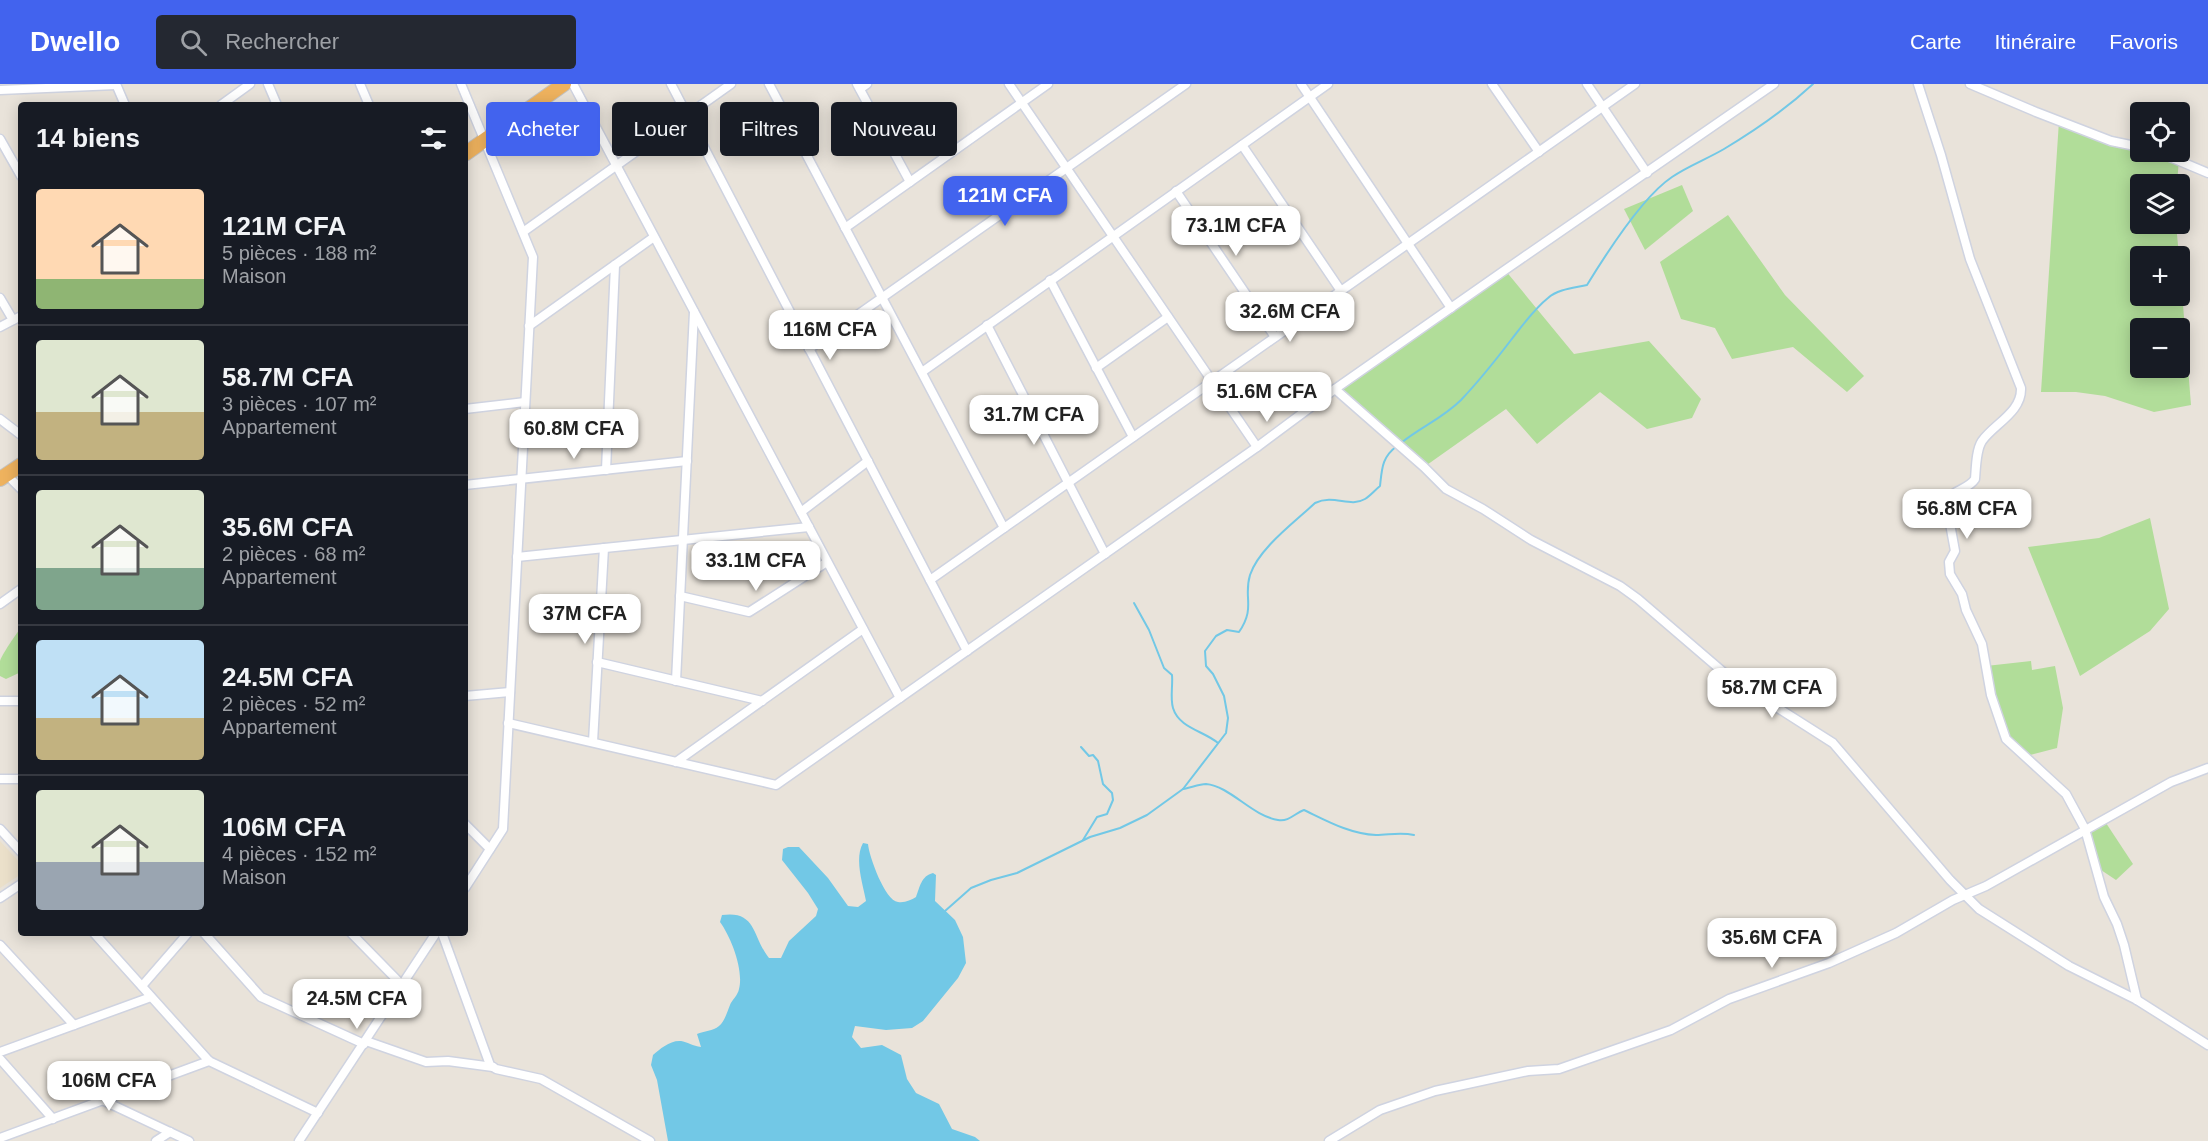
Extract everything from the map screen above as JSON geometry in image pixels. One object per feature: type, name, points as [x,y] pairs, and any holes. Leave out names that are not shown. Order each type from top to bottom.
[{"type":"highway","points":[[468,152],[564,84]]},
{"type":"highway","points":[[3,477],[18,467]]},
{"type":"street","points":[[224,102],[250,84]]},
{"type":"street","points":[[268,84],[276,102]]},
{"type":"street","points":[[360,84],[365,102]]},
{"type":"street","points":[[461,84],[533,257],[503,829],[468,883]]},
{"type":"street","points":[[573,84],[900,698]]},
{"type":"street","points":[[671,84],[680,102]]},
{"type":"street","points":[[705,102],[731,84]]},
{"type":"street","points":[[769,84],[1004,528]]},
{"type":"street","points":[[1009,84],[1257,447]]},
{"type":"street","points":[[845,228],[1048,84]]},
{"type":"street","points":[[809,349],[1186,84]]},
{"type":"street","points":[[1301,84],[1451,308]]},
{"type":"street","points":[[921,372],[1329,84]]},
{"type":"street","points":[[1492,84],[1539,152]]},
{"type":"street","points":[[1587,84],[1647,173]]},
{"type":"street","points":[[930,580],[1635,84]]},
{"type":"street","points":[[508,723],[776,785],[1257,447],[1335,389],[1774,84]]},
{"type":"street","points":[[1918,84],[1941,155],[1970,259],[2021,388],[2021,396],[2015,406],[1981,442],[1975,479],[1972,484],[1949,496],[1946,502],[1955,551],[1949,562],[1950,574],[1962,594],[1966,610],[1982,644],[1991,694],[2006,739],[2066,794],[2085,829],[2104,897],[2124,945],[2136,1000]]},
{"type":"street","points":[[1970,84],[2111,141],[2130,145]]},
{"type":"street","points":[[0,90],[116,85],[124,102]]},
{"type":"street","points":[[862,86],[910,182]]},
{"type":"street","points":[[0,139],[18,170]]},
{"type":"street","points":[[1242,145],[1341,291]]},
{"type":"street","points":[[708,155],[967,651]]},
{"type":"street","points":[[522,232],[630,156]]},
{"type":"street","points":[[2183,162],[2208,172]]},
{"type":"street","points":[[1176,191],[1275,337]]},
{"type":"street","points":[[529,326],[654,237]]},
{"type":"street","points":[[606,470],[615,265]]},
{"type":"street","points":[[1050,280],[1133,437]]},
{"type":"street","points":[[0,298],[17,318],[0,327]]},
{"type":"street","points":[[676,681],[694,312]]},
{"type":"street","points":[[1096,368],[1168,317]]},
{"type":"street","points":[[987,325],[1105,554]]},
{"type":"street","points":[[1335,389],[1446,489],[1484,509],[1531,540],[1620,586],[1729,677],[1833,743],[1964,895],[1979,909],[2069,966],[2136,1000],[2208,1045]]},
{"type":"street","points":[[468,409],[525,402]]},
{"type":"street","points":[[0,419],[18,433]]},
{"type":"street","points":[[468,485],[687,461]]},
{"type":"street","points":[[801,512],[868,461]]},
{"type":"street","points":[[3,477],[18,487]]},
{"type":"street","points":[[517,557],[808,527]]},
{"type":"street","points":[[593,742],[604,548]]},
{"type":"street","points":[[680,596],[749,612],[827,561]]},
{"type":"street","points":[[0,604],[18,591]]},
{"type":"street","points":[[676,762],[863,629]]},
{"type":"street","points":[[597,662],[762,701]]},
{"type":"street","points":[[468,696],[510,692]]},
{"type":"street","points":[[1,699],[18,702]]},
{"type":"street","points":[[1329,1141],[1380,1110],[1435,1091],[1528,1071],[1559,1069],[1671,1030],[1729,999],[1829,963],[1896,933],[1964,895],[1986,886],[2172,782],[2208,768]]},
{"type":"street","points":[[0,779],[18,779]]},
{"type":"street","points":[[468,827],[490,849]]},
{"type":"street","points":[[0,829],[18,849]]},
{"type":"street","points":[[0,898],[18,886]]},
{"type":"street","points":[[97,936],[209,1060],[318,1113]]},
{"type":"street","points":[[142,986],[185,936]]},
{"type":"street","points":[[207,936],[261,997],[365,1043],[426,1062],[448,1061],[493,1067],[542,1079],[650,1141]]},
{"type":"street","points":[[354,936],[402,985]]},
{"type":"street","points":[[299,1141],[434,936]]},
{"type":"street","points":[[443,936],[490,1065],[493,1067]]},
{"type":"street","points":[[0,945],[74,1025]]},
{"type":"street","points":[[0,1052],[151,997]]},
{"type":"street","points":[[0,1059],[53,1119]]},
{"type":"street","points":[[0,1138],[209,1060]]},
{"type":"street","points":[[102,1100],[189,1141]]},
{"type":"street","points":[[156,1141],[170,1132]]},
{"type":"shaded area","points":[[0,841],[18,861],[18,876],[0,888]]},
{"type":"green space","points":[[2059,121],[2130,144],[2130,162],[2179,162],[2178,174],[2130,174],[2130,234],[2177,234],[2178,246],[2130,246],[2130,306],[2183,306],[2184,318],[2130,318],[2130,378],[2189,378],[2191,405],[2154,412],[2105,396],[2076,392],[2041,392]]},
{"type":"green space","points":[[1682,185],[1693,211],[1645,250],[1624,209]]},
{"type":"green space","points":[[1728,215],[1785,295],[1864,376],[1847,392],[1793,347],[1732,359],[1715,328],[1681,319],[1660,262]]},
{"type":"green space","points":[[1505,270],[1574,354],[1649,341],[1701,399],[1692,418],[1647,429],[1600,392],[1537,444],[1506,409],[1424,467],[1335,389]]},
{"type":"green space","points":[[2150,518],[2169,609],[2150,631],[2080,676],[2028,547],[2099,538]]},
{"type":"green space","points":[[18,632],[18,673],[6,679],[0,676],[0,661]]},
{"type":"green space","points":[[2031,661],[2032,670],[2055,666],[2063,708],[2057,748],[2026,756],[2006,739],[1986,666]]},
{"type":"green space","points":[[2106,823],[2133,864],[2116,880],[2101,870],[2090,831]]},
{"type":"water","points":[[863,843],[868,844],[871,858],[883,886],[893,900],[905,902],[916,897],[923,879],[929,874],[936,875],[935,901],[955,920],[963,937],[966,963],[958,978],[923,1021],[912,1028],[886,1030],[855,1026],[852,1037],[861,1048],[882,1045],[901,1055],[907,1079],[916,1093],[939,1104],[952,1129],[980,1141],[668,1141],[657,1080],[651,1065],[653,1055],[666,1045],[677,1041],[701,1047],[697,1034],[714,1029],[721,1024],[739,989],[738,963],[720,922],[722,915],[742,917],[748,921],[769,958],[781,958],[789,941],[816,916],[818,909],[782,860],[783,849],[799,847],[828,878],[848,906],[858,907],[866,901],[859,864],[860,849]]},
{"type":"waterway","points":[[1401,443],[1461,400],[1528,318],[1548,298],[1561,291],[1587,285],[1625,227],[1661,186],[1678,173],[1724,149],[1759,127],[1813,84]]},
{"type":"waterway","points":[[945,911],[971,888],[1017,873],[1090,837],[1120,828],[1147,815],[1183,789],[1226,733],[1228,718],[1224,696],[1213,674],[1206,666],[1205,651],[1216,636],[1227,630],[1239,632],[1247,616],[1250,575],[1261,555],[1278,536],[1315,503],[1329,500],[1354,502],[1369,496],[1380,486],[1382,468],[1388,454],[1397,446]]},
{"type":"waterway","points":[[1134,603],[1149,630],[1164,668],[1172,675],[1172,704],[1176,715],[1186,725],[1218,743]]},
{"type":"waterway","points":[[1081,747],[1089,756],[1093,755],[1098,761],[1103,784],[1112,793],[1113,800],[1107,814],[1097,817],[1083,840]]},
{"type":"waterway","points":[[1183,789],[1203,784],[1215,786],[1259,813],[1278,820],[1289,819],[1304,810],[1357,832],[1376,835],[1414,835]]}]
